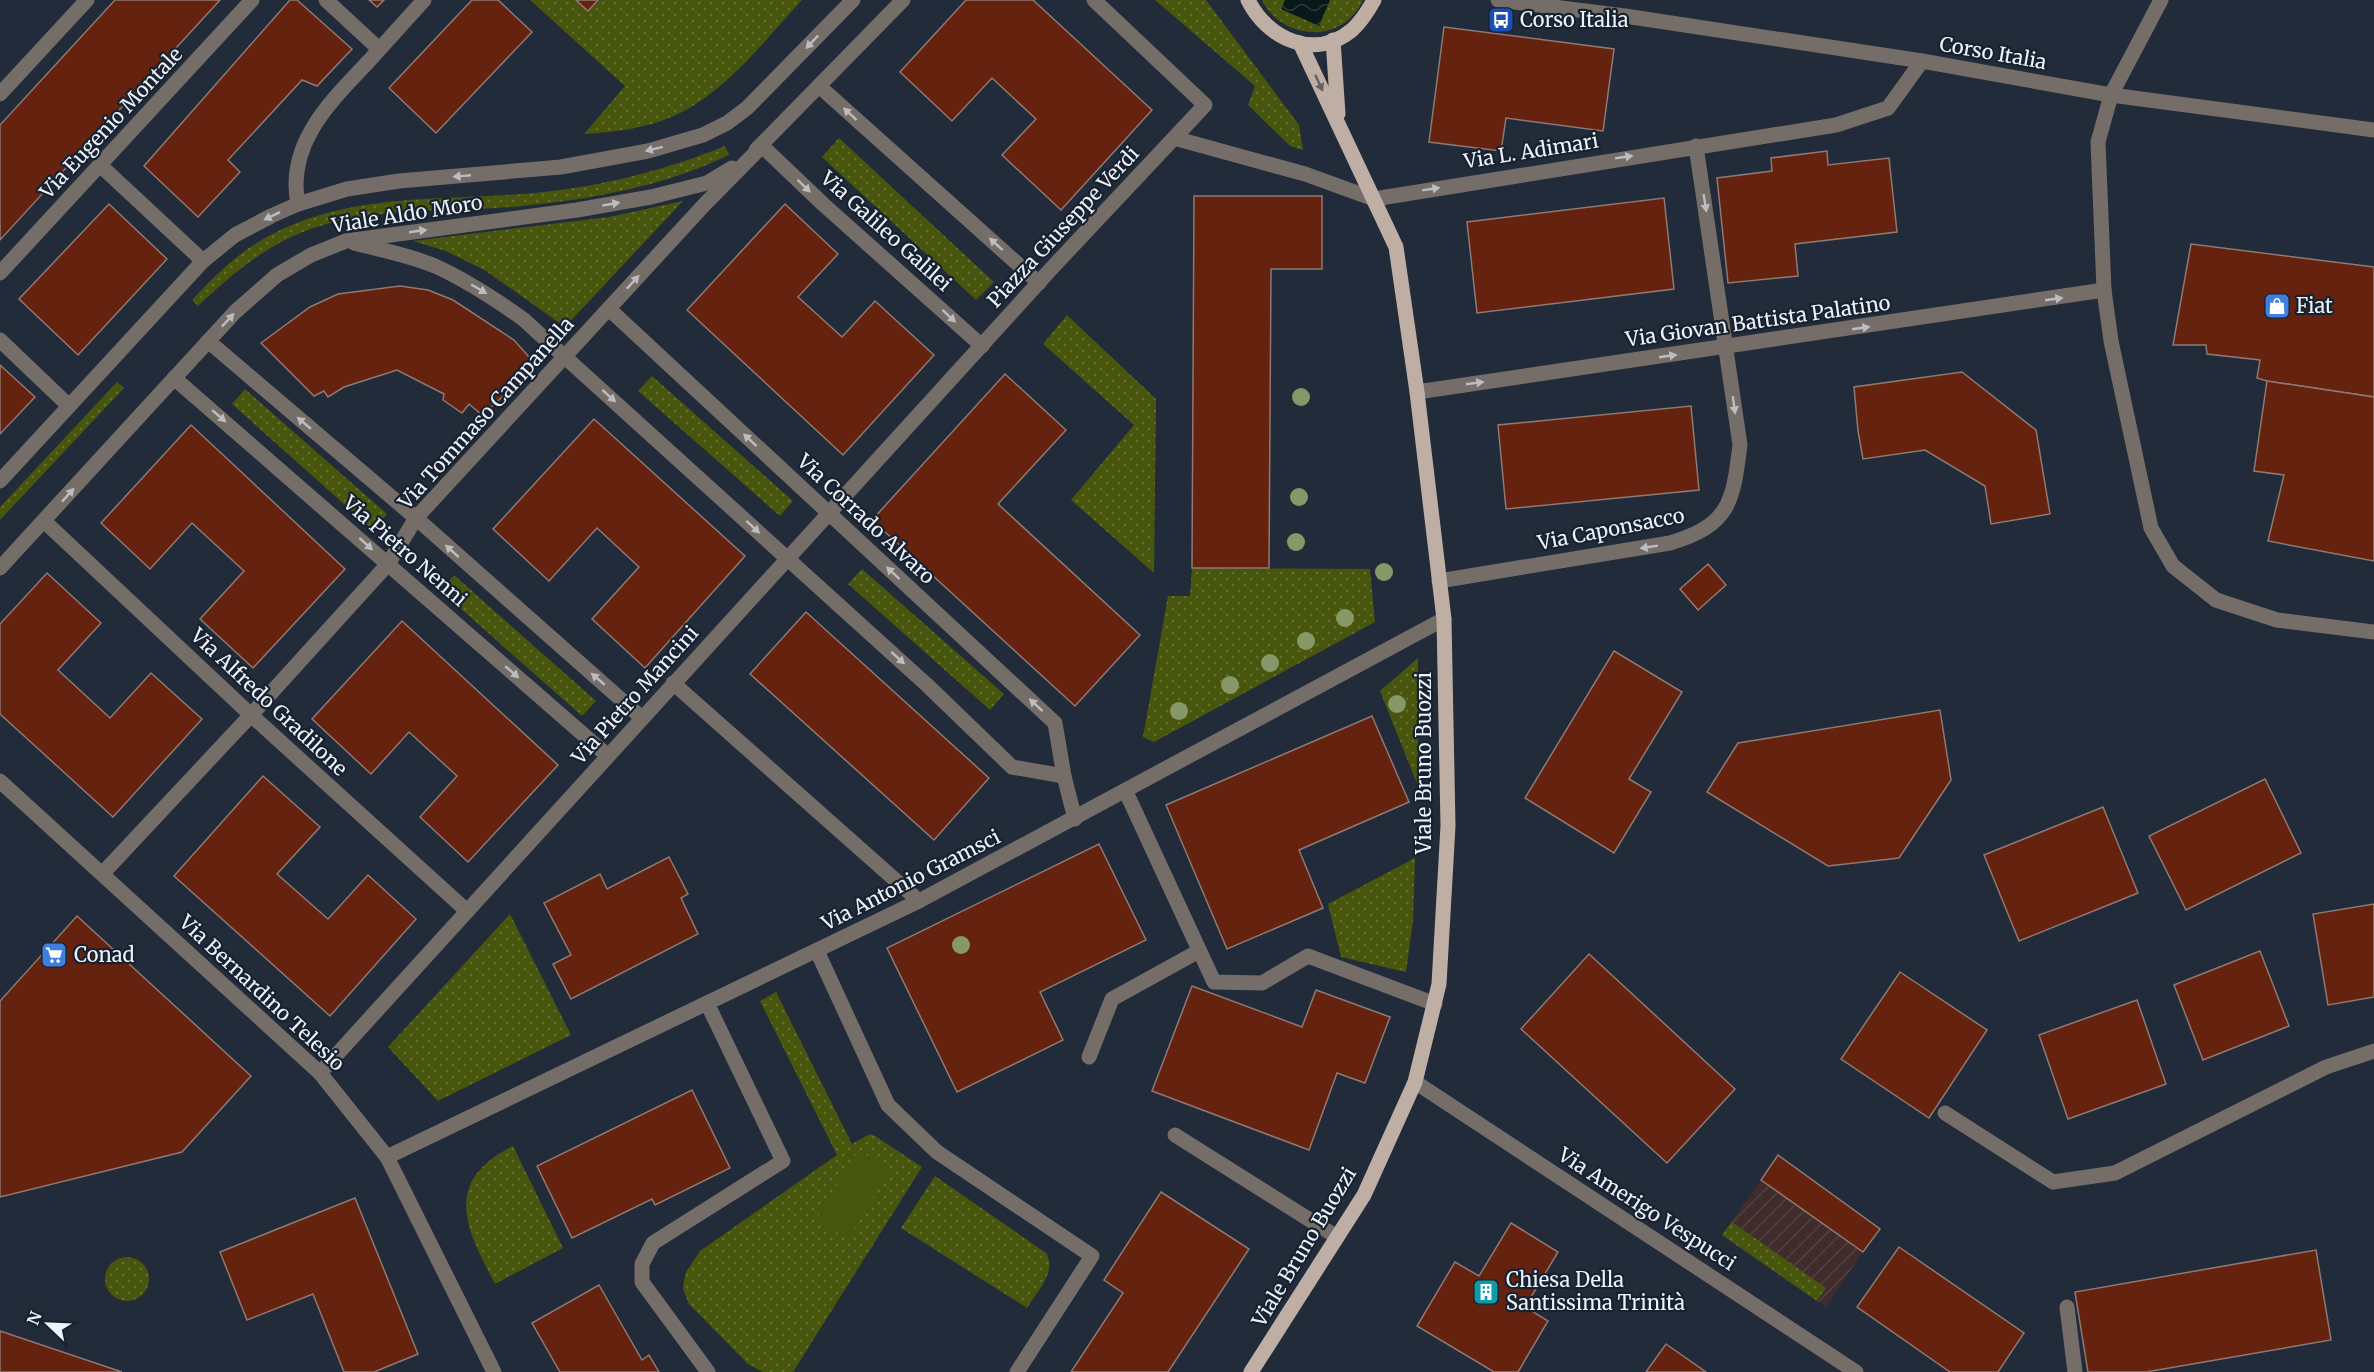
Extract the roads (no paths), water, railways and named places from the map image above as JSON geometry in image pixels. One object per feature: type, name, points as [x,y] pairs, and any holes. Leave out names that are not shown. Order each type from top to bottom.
[{"type":"main road","points":[[1248,0],[1255,14],[1267,28],[1282,38],[1300,43],[1317,44],[1333,40],[1351,31],[1364,17],[1374,0]]},
{"type":"main road","points":[[1333,40],[1338,123]]},
{"type":"main road","name":"Viale Bruno Buozzi","points":[[1251,1372],[1364,1195],[1415,1082],[1439,984],[1448,826],[1444,619],[1417,392],[1396,247],[1300,43]]},
{"type":"street","points":[[0,94],[87,0]]},
{"type":"street","name":"Via Eugenio Montale","points":[[0,273],[252,0]]},
{"type":"street","points":[[326,0],[380,49]]},
{"type":"street","points":[[298,204],[296,174],[301,151],[312,127],[330,102],[424,0]]},
{"type":"street","name":"Viale Aldo Moro","points":[[0,482],[203,261],[236,235],[298,204],[347,189],[373,184],[561,166],[648,151],[703,135],[727,123],[747,108],[853,0]]},
{"type":"street","name":"Viale Aldo Moro","points":[[0,568],[235,312],[277,275],[311,255],[346,241],[577,210],[680,191],[707,183],[762,146],[903,0]]},
{"type":"street","name":"Viale Aldo Moro","points":[[885,19],[915,0]]},
{"type":"street","name":"Piazza Giuseppe Verdi","points":[[982,346],[1205,105],[1094,0]]},
{"type":"street","name":"Corso Italia","points":[[1498,0],[1625,16],[1922,61],[2111,95],[2374,130]]},
{"type":"street","points":[[2161,0],[2111,95],[2098,142],[2104,290],[2111,341],[2151,528],[2173,566],[2216,600],[2277,620],[2374,633]]},
{"type":"street","name":"Via L. Adimari","points":[[1374,199],[1836,125],[1888,108],[1922,61]]},
{"type":"street","points":[[819,86],[1039,283]]},
{"type":"street","points":[[1174,138],[1305,174],[1374,199]]},
{"type":"street","name":"Via Tommaso Campanella","points":[[103,873],[388,564],[416,518],[762,146]]},
{"type":"street","name":"Via Galileo Galilei","points":[[762,146],[824,205],[982,346]]},
{"type":"street","points":[[1696,146],[1726,347]]},
{"type":"street","points":[[101,166],[203,261]]},
{"type":"street","points":[[346,241],[405,255],[434,266],[465,281],[523,319],[927,685],[1012,766],[1064,776]]},
{"type":"street","name":"Via Giovan Battista Palatino","points":[[1417,392],[2104,290]]},
{"type":"street","name":"Via Corrado Alvaro","points":[[609,309],[1055,723],[1064,776],[1076,819]]},
{"type":"street","points":[[0,340],[69,406]]},
{"type":"street","name":"Via Pietro Nenni","points":[[208,341],[416,518],[642,718]]},
{"type":"street","name":"Via Pietro Mancini","points":[[320,1073],[982,346]]},
{"type":"street","name":"Via Caponsacco","points":[[1439,581],[1670,543],[1692,537],[1710,526],[1727,508],[1730,501],[1735,485],[1740,445],[1726,347]]},
{"type":"street","name":"Via Pietro Nenni","points":[[174,378],[608,756]]},
{"type":"street","name":"Via Alfredo Gradilone","points":[[44,521],[251,715],[467,911]]},
{"type":"street","name":"Via Antonio Gramsci","points":[[387,1157],[919,902],[1444,619]]},
{"type":"street","points":[[673,684],[919,902]]},
{"type":"street","name":"Via Bernardino Telesio","points":[[0,781],[320,1073],[387,1157],[494,1372]]},
{"type":"street","points":[[1126,792],[1214,982],[1262,983],[1308,956],[1435,1004]]},
{"type":"street","points":[[817,951],[888,1105],[937,1152],[1092,1256],[1017,1372]]},
{"type":"street","points":[[1089,1057],[1112,999],[1199,951]]},
{"type":"street","points":[[707,1003],[783,1161],[653,1243],[642,1264],[642,1282],[708,1372]]},
{"type":"street","points":[[1945,1113],[2053,1182],[2115,1173],[2326,1066],[2374,1051]]},
{"type":"street","name":"Via Amerigo Vespucci","points":[[1415,1082],[1856,1372]]},
{"type":"street","points":[[1175,1135],[1337,1237]]},
{"type":"street","points":[[2067,1307],[2075,1372]]},
{"type":"water","points":[[1285,0],[1330,0],[1319,26],[1281,9]]},
{"type":"place","name":"Corso Italia","points":[[1501,20]]},
{"type":"place","name":"Fiat","points":[[2277,306]]},
{"type":"place","name":"Conad","points":[[54,955]]},
{"type":"place","name":"Chiesa Della Santissima Trinità","points":[[1486,1292]]}]
